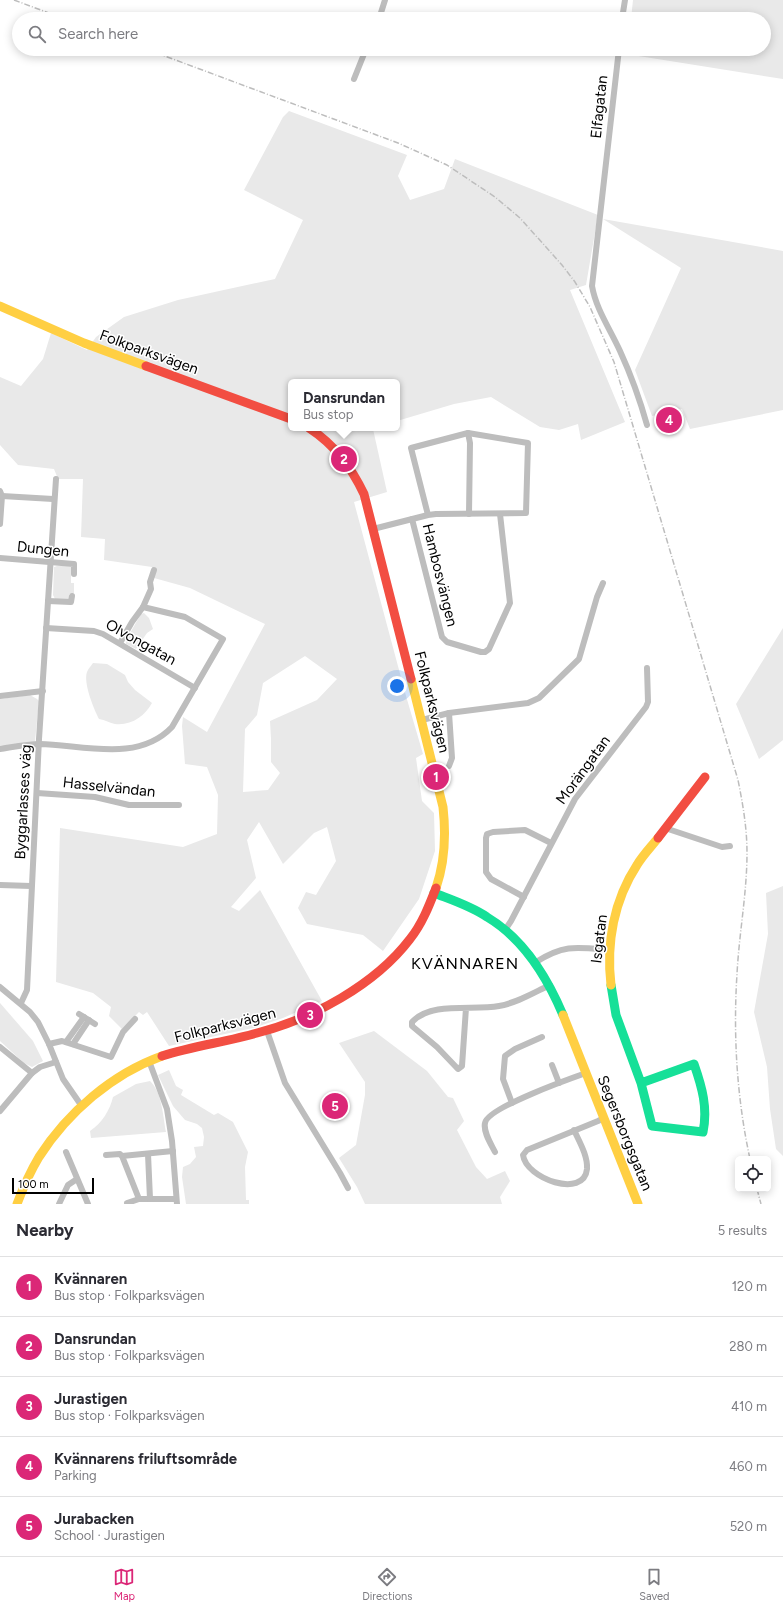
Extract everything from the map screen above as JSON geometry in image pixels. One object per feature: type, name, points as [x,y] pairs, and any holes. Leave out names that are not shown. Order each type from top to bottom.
[{"type":"main road","name":"Folkparksvägen","points":[[0,306],[84,343],[288,418]]},
{"type":"main road","name":"Folkparksvägen","points":[[17,1204],[30,1173],[40,1155],[66,1120],[81,1105],[107,1085],[149,1061],[180,1050],[267,1031],[303,1018],[327,1005],[352,990],[385,965],[398,953],[418,927],[427,911],[434,893],[443,863],[445,821],[439,789],[422,720],[364,494],[357,478],[348,464],[329,442],[313,431]]},
{"type":"main road","name":"Isgatan","points":[[641,1083],[694,1064],[703,1090],[706,1124],[703,1132],[652,1126],[641,1083],[616,1015],[609,977],[609,950],[611,930],[621,897],[637,865],[705,777]]},
{"type":"main road","name":"Segersborgsgatan","points":[[434,893],[484,914],[505,930],[536,962],[560,1005],[636,1203]]},
{"type":"street","points":[[381,12],[385,0]]},
{"type":"street","points":[[623,12],[625,0]]},
{"type":"street","points":[[354,80],[363,56]]},
{"type":"street","name":"Elfagatan","points":[[617,56],[592,286],[598,307],[620,350],[639,397],[647,425]]},
{"type":"street","points":[[373,529],[436,514],[526,514],[528,443],[468,433],[411,448],[428,515]]},
{"type":"street","points":[[468,433],[470,443],[469,514]]},
{"type":"street","name":"Byggarlasses väg","points":[[21,1003],[27,990],[31,886],[42,691],[53,499],[56,479]]},
{"type":"street","points":[[0,524],[1,493],[53,499]]},
{"type":"street","name":"Hambosvängen","points":[[412,519],[442,637],[447,642],[485,652],[489,649],[510,603],[500,514]]},
{"type":"street","name":"Dungen","points":[[0,558],[74,564],[74,574]]},
{"type":"street","points":[[120,643],[143,607],[151,589],[150,582],[154,570]]},
{"type":"street","points":[[422,720],[449,713],[528,703],[539,698],[579,659],[597,597],[603,583]]},
{"type":"street","points":[[48,601],[72,602],[72,596]]},
{"type":"street","points":[[0,749],[39,744],[119,749],[139,748],[167,733],[172,727],[223,639],[185,617],[143,607]]},
{"type":"street","name":"Olvongatan","points":[[46,628],[94,631],[120,643],[195,688]]},
{"type":"street","name":"Morängatan","points":[[505,930],[511,922],[575,799],[646,707],[648,702],[647,668]]},
{"type":"street","points":[[0,696],[42,691]]},
{"type":"street","points":[[449,713],[452,758],[449,766]]},
{"type":"street","name":"Hasselvändan","points":[[37,793],[95,797],[129,805],[178,805]]},
{"type":"street","points":[[665,828],[722,847],[730,846]]},
{"type":"street","points":[[524,897],[491,880],[486,872],[487,834],[493,832],[525,830],[551,843]]},
{"type":"street","points":[[0,884],[31,886]]},
{"type":"street","points":[[536,962],[553,952],[575,947],[609,950]]},
{"type":"street","points":[[466,1008],[462,1066],[458,1069],[437,1047],[416,1031],[412,1026],[412,1022],[420,1016],[431,1012],[455,1008],[466,1008],[490,1008],[509,1004],[550,985]]},
{"type":"street","points":[[0,987],[21,1003],[38,1022],[50,1044],[67,1087],[81,1105]]},
{"type":"street","points":[[66,1042],[87,1019],[73,1044]]},
{"type":"street","points":[[50,1044],[62,1040],[111,1057],[123,1032],[135,1019]]},
{"type":"street","points":[[267,1031],[285,1083],[348,1188]]},
{"type":"street","points":[[512,1103],[502,1079],[505,1056],[514,1049],[542,1037]]},
{"type":"street","points":[[0,1047],[32,1073]]},
{"type":"street","points":[[127,1203],[139,1199],[177,1202],[173,1151],[167,1109],[149,1061]]},
{"type":"street","points":[[0,1111],[32,1073],[40,1067],[56,1062]]},
{"type":"street","points":[[552,1065],[559,1084]]},
{"type":"street","name":"Segersborgsgatan","points":[[495,1152],[488,1138],[484,1122],[495,1111],[586,1073]]},
{"type":"street","points":[[574,1130],[587,1161],[587,1171],[582,1178],[572,1184],[549,1181],[533,1171],[523,1158],[523,1155],[527,1150],[574,1130],[604,1118]]},
{"type":"street","points":[[106,1155],[120,1154],[122,1156],[173,1151]]},
{"type":"street","points":[[66,1152],[88,1204]]},
{"type":"street","points":[[148,1154],[150,1199]]},
{"type":"street","points":[[122,1156],[139,1199]]},
{"type":"street","points":[[59,1204],[68,1185],[77,1179]]},
{"type":"shaded area","points":[[633,0],[783,0],[783,79],[639,56],[771,56],[771,12],[632,12]]},
{"type":"shaded area","points":[[289,111],[407,155],[398,176],[410,200],[444,189],[455,159],[598,215],[586,285],[570,290],[625,422],[581,440],[578,424],[559,430],[540,427],[491,397],[454,404],[400,420],[400,379],[288,379],[288,431],[373,431],[387,492],[354,502],[423,754],[416,758],[422,801],[434,813],[435,851],[419,899],[383,951],[363,935],[307,924],[298,908],[306,892],[316,895],[336,861],[327,827],[314,833],[283,864],[259,822],[247,840],[256,878],[231,907],[239,911],[260,890],[322,1001],[283,1018],[253,1028],[169,1046],[147,1012],[143,1015],[139,1012],[122,1029],[109,1016],[111,1007],[93,993],[56,982],[60,828],[183,847],[217,834],[218,795],[207,767],[185,764],[182,726],[183,717],[207,732],[265,624],[190,588],[154,578],[152,567],[104,560],[105,539],[81,537],[83,479],[58,479],[54,469],[18,465],[0,445],[0,377],[21,386],[43,359],[51,333],[87,350],[96,337],[124,317],[178,300],[275,279],[303,220],[244,190],[283,117]],"holes":[[[305,656],[337,679],[317,700],[270,721],[271,762],[280,773],[268,790],[243,792],[245,729],[257,715],[263,683]]]},
{"type":"shaded area","points":[[603,219],[783,251],[783,410],[690,429],[682,409],[652,416],[635,370],[681,268]]},
{"type":"shaded area","points":[[71,566],[71,583],[74,583],[74,594],[69,594],[69,599],[55,599],[53,595],[54,567]]},
{"type":"shaded area","points":[[144,613],[149,618],[153,629],[147,633],[136,649],[126,644],[126,640],[141,614]]},
{"type":"shaded area","points":[[783,628],[783,740],[759,759],[736,704]]},
{"type":"shaded area","points":[[93,663],[107,664],[125,675],[128,682],[135,690],[152,703],[146,712],[132,722],[121,724],[115,724],[99,719],[94,709],[86,683],[87,672]]},
{"type":"shaded area","points":[[30,695],[39,701],[35,741],[32,743],[0,746],[0,699]]},
{"type":"shaded area","points":[[783,886],[783,1156],[776,1149],[770,1109],[767,1067],[754,1012],[768,934],[766,893]]},
{"type":"shaded area","points":[[0,1003],[33,1041],[43,1061],[32,1067],[24,1063],[0,1041]]},
{"type":"shaded area","points":[[374,1031],[427,1071],[448,1097],[453,1098],[464,1121],[457,1130],[476,1167],[487,1179],[505,1171],[510,1181],[500,1197],[502,1204],[365,1204],[357,1187],[339,1158],[356,1145],[365,1095],[365,1082],[339,1043]]},
{"type":"shaded area","points":[[169,1070],[176,1086],[183,1090],[181,1095],[214,1115],[218,1113],[233,1122],[248,1152],[245,1167],[246,1200],[249,1200],[249,1204],[186,1204],[182,1177],[183,1167],[190,1164],[196,1157],[194,1147],[203,1146],[204,1137],[202,1128],[197,1124],[185,1120],[173,1106],[158,1075]]},
{"type":"shaded area","points":[[150,1081],[160,1098],[166,1132],[91,1138],[90,1131],[105,1116],[113,1097],[136,1084]]},
{"type":"railway","points":[[14,0],[46,12]]},
{"type":"railway","points":[[165,56],[398,143],[447,165],[495,197],[520,218],[562,265],[575,282],[590,307],[614,362],[740,789],[747,853],[746,883],[737,974],[736,1044],[739,1090],[749,1156]]},
{"type":"railway","points":[[758,1192],[761,1204]]},
{"type":"traffic: fast","points":[[434,893],[481,913],[512,936],[542,973],[563,1015]]},
{"type":"traffic: fast","points":[[611,985],[616,1015],[641,1083],[652,1126],[703,1132],[705,1114],[703,1098],[694,1064],[641,1083]]},
{"type":"traffic: slow","points":[[0,306],[84,343],[146,366]]},
{"type":"traffic: slow","points":[[411,679],[443,807],[444,848],[436,888]]},
{"type":"traffic: slow","points":[[611,985],[611,938],[617,907],[629,878],[642,858],[658,838]]},
{"type":"traffic: slow","points":[[563,1015],[638,1204]]},
{"type":"traffic: slow","points":[[17,1204],[39,1157],[63,1125],[77,1110],[93,1096],[126,1073],[162,1056]]},
{"type":"traffic: jam","points":[[146,366],[288,418]]},
{"type":"traffic: jam","points":[[313,431],[327,442],[341,457],[354,475],[364,494],[411,679]]},
{"type":"traffic: jam","points":[[658,838],[705,777]]},
{"type":"traffic: jam","points":[[162,1056],[278,1027],[299,1019],[341,998],[361,985],[396,956],[422,921],[436,888]]},
{"type":"place","name":"Kvännarens friluftsområde","points":[[669,420]]},
{"type":"place","name":"Dansrundan","points":[[344,459]]},
{"type":"place","name":"Kvännaren","points":[[436,777]]},
{"type":"place","name":"Jurastigen","points":[[310,1015]]},
{"type":"place","name":"Jurabacken","points":[[335,1106]]},
{"type":"district","name":"KVÄNNAREN","points":[[465,963]]}]
